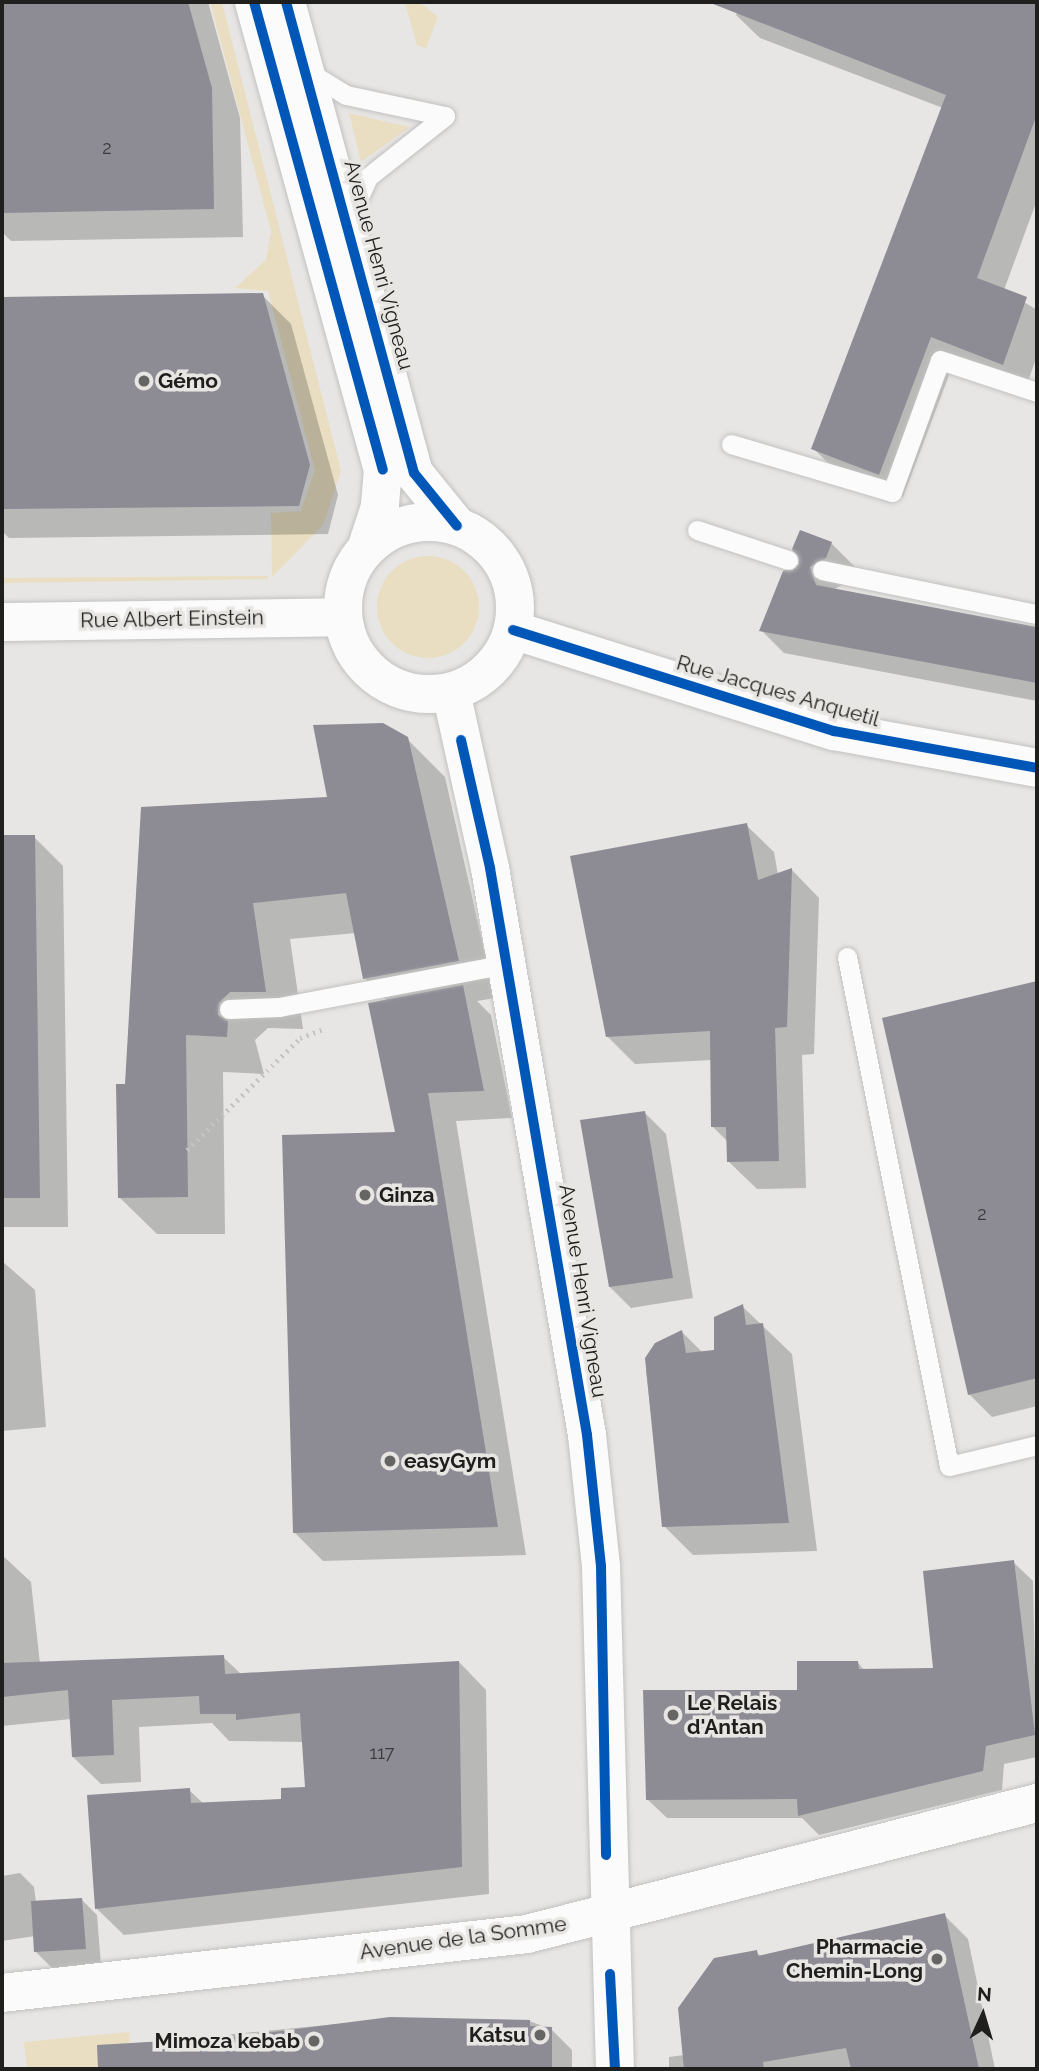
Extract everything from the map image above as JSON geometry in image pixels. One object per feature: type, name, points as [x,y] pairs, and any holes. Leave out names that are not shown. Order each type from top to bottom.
[{"type":"street","points":[[254,2],[383,470],[380,507],[367,546],[351,567],[342,617]]},
{"type":"street","name":"Avenue Henri Vigneau","points":[[286,2],[348,219],[414,472],[457,526],[499,556],[516,603],[513,630],[491,669],[451,692],[421,694],[392,687],[367,670],[342,617]]},
{"type":"street","points":[[367,546],[410,523],[457,526]]},
{"type":"street","name":"Rue Albert Einstein","points":[[2,622],[342,617]]},
{"type":"street","name":"Rue Jacques Anquetil","points":[[513,630],[834,731],[1037,768]]},
{"type":"street","name":"Avenue Henri Vigneau","points":[[451,692],[507,964],[574,1350],[601,1566],[615,2069]]},
{"type":"street","name":"Avenue de la Somme","points":[[2,1993],[527,1934],[609,1916],[1037,1803]]},
{"type":"lane","points":[[305,70],[346,96],[445,116],[368,177],[348,219]]},
{"type":"lane","points":[[731,444],[892,492],[940,360],[1037,392]]},
{"type":"lane","points":[[697,530],[788,559]]},
{"type":"lane","points":[[822,570],[1037,614]]},
{"type":"lane","points":[[847,957],[949,1466],[1037,1445]]},
{"type":"lane","points":[[229,1009],[329,997],[507,964]]},
{"type":"path","points":[[187,1150],[300,1038],[319,1035],[332,1017],[329,997]]},
{"type":"shaded area","points":[[210,2],[222,2],[341,471],[323,525],[272,577],[271,513],[301,511],[315,470],[268,291],[235,288],[266,260],[271,231]]},
{"type":"shaded area","points":[[405,2],[419,2],[438,17],[426,48],[417,45]]},
{"type":"shaded area","points":[[349,113],[410,127],[361,162]]},
{"type":"shaded area","points":[[428,556],[447,560],[464,571],[475,588],[479,607],[475,626],[464,643],[447,654],[428,658],[409,654],[392,643],[381,626],[377,607],[381,588],[392,571],[409,560]]},
{"type":"shaded area","points":[[268,576],[268,579],[2,583],[2,578]]},
{"type":"shaded area","points":[[129,2032],[132,2069],[27,2069],[24,2042]]},
{"type":"building","points":[[2,2],[188,2],[212,88],[214,209],[2,213]]},
{"type":"building","points":[[708,2],[1037,2],[1037,114],[977,278],[1027,297],[1003,365],[931,337],[879,475],[811,449],[946,95]]},
{"type":"building","name":"Gémo","points":[[263,293],[310,465],[299,506],[2,509],[2,297]]},
{"type":"building","points":[[800,530],[832,542],[826,558],[810,567],[816,585],[1037,627],[1037,683],[759,631],[783,571],[799,564],[792,549]]},
{"type":"building","points":[[383,723],[408,737],[459,961],[363,979],[346,893],[253,903],[266,992],[230,992],[219,1003],[218,1015],[228,1021],[227,1037],[186,1035],[188,1197],[118,1198],[116,1084],[125,1084],[141,807],[327,797],[313,725]]},
{"type":"building","points":[[747,823],[758,880],[792,868],[787,1027],[775,1028],[779,1161],[727,1162],[726,1127],[711,1127],[710,1031],[606,1037],[570,856]]},
{"type":"building","points":[[2,835],[35,835],[40,1198],[2,1198]]},
{"type":"building","points":[[1037,981],[1037,1378],[968,1395],[882,1018]]},
{"type":"building","points":[[463,985],[484,1091],[428,1093],[498,1527],[293,1533],[282,1135],[395,1132],[368,1003]]},
{"type":"building","points":[[645,1111],[673,1278],[609,1287],[580,1120]]},
{"type":"building","points":[[743,1304],[746,1325],[763,1323],[789,1523],[662,1527],[645,1358],[655,1343],[682,1330],[686,1353],[714,1350],[714,1317]]},
{"type":"building","points":[[1014,1560],[1035,1735],[986,1746],[983,1771],[798,1816],[797,1799],[646,1800],[643,1690],[797,1690],[797,1661],[858,1661],[859,1669],[933,1668],[923,1571]]},
{"type":"building","points":[[224,1655],[225,1674],[459,1661],[462,1867],[95,1909],[87,1795],[190,1788],[191,1803],[281,1799],[281,1788],[305,1787],[300,1713],[236,1720],[236,1714],[200,1714],[199,1696],[112,1700],[114,1755],[72,1757],[68,1690],[2,1697],[2,1663]]},
{"type":"building","points":[[82,1898],[86,1949],[34,1952],[31,1901]]},
{"type":"building","points":[[945,1913],[979,2069],[851,2069],[846,2048],[763,2062],[764,2069],[684,2069],[678,2008],[714,1958],[757,1950],[758,1956]]},
{"type":"building","points":[[390,2017],[530,2020],[530,2026],[552,2027],[552,2069],[98,2069],[97,2045],[234,2037]]},
{"type":"cycle path","points":[[254,2],[383,470]]},
{"type":"cycle path","points":[[286,2],[414,473],[457,526]]},
{"type":"cycle path","points":[[513,630],[834,731],[1037,768]]},
{"type":"cycle path","points":[[461,740],[490,868],[587,1435],[601,1566],[606,1855]]},
{"type":"cycle path","points":[[610,1974],[615,2069]]},
{"type":"place","name":"Gémo","points":[[144,381]]},
{"type":"place","name":"Ginza","points":[[365,1195]]},
{"type":"place","name":"easyGym","points":[[390,1461]]},
{"type":"place","name":"Le Relais d'Antan","points":[[673,1715]]},
{"type":"place","name":"Pharmacie Chemin-Long","points":[[937,1959]]},
{"type":"place","name":"Katsu","points":[[540,2035]]},
{"type":"place","name":"Mimoza kebab","points":[[314,2041]]}]
